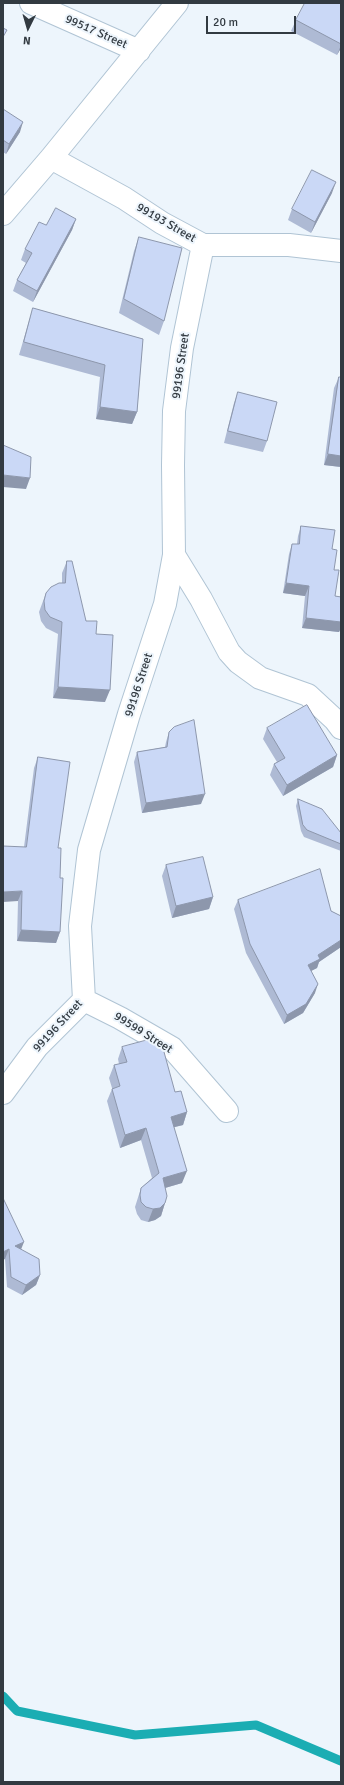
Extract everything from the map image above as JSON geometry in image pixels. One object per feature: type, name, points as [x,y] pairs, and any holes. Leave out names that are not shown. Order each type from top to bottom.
[{"type":"street","name":"99517 Street","points":[[31,3],[139,51]]},
{"type":"street","points":[[3,214],[51,158],[177,3]]},
{"type":"street","name":"99193 Street","points":[[51,158],[124,198],[162,223],[203,245],[289,245],[341,251]]},
{"type":"street","name":"99196 Street","points":[[3,1093],[38,1047],[84,1000],[80,926],[89,850],[129,714],[165,604],[174,555],[174,411],[182,348],[203,245]]},
{"type":"street","points":[[174,555],[201,599],[229,652],[238,662],[260,678],[296,690],[308,696],[330,715],[341,728]]},
{"type":"street","name":"99599 Street","points":[[84,1000],[120,1018],[172,1048],[227,1111]]},
{"type":"building","points":[[305,3],[341,3],[341,44],[296,20]]},
{"type":"building","points":[[3,28],[7,30],[3,37]]},
{"type":"building","points":[[3,109],[23,122],[9,144],[3,140]]},
{"type":"building","points":[[312,170],[336,182],[315,222],[292,209]]},
{"type":"building","points":[[56,208],[76,219],[37,291],[17,280],[32,253],[25,249],[39,222],[46,225]]},
{"type":"building","points":[[139,237],[182,248],[164,321],[124,299]]},
{"type":"building","points":[[33,308],[143,339],[137,412],[100,407],[105,365],[24,342]]},
{"type":"building","points":[[339,377],[341,377],[341,456],[328,454]]},
{"type":"building","points":[[238,392],[277,402],[267,441],[228,431]]},
{"type":"building","points":[[3,445],[31,457],[30,478],[3,475]]},
{"type":"building","points":[[301,526],[335,530],[332,549],[337,550],[334,570],[339,570],[335,596],[341,597],[341,622],[306,618],[309,586],[286,583],[292,544],[299,544]]},
{"type":"building","points":[[67,561],[72,561],[86,621],[97,621],[96,634],[113,635],[110,690],[58,687],[62,622],[50,617],[45,610],[44,601],[46,593],[51,587],[59,583],[65,583]]},
{"type":"building","points":[[307,705],[337,755],[287,785],[274,764],[285,758],[267,728]]},
{"type":"building","points":[[194,720],[205,794],[146,803],[137,752],[167,747],[169,732],[174,727]]},
{"type":"building","points":[[38,757],[70,762],[58,848],[61,848],[60,878],[63,878],[60,932],[21,930],[22,891],[3,892],[3,846],[26,847]]},
{"type":"building","points":[[298,799],[322,809],[341,833],[341,844],[307,830],[303,825]]},
{"type":"building","points":[[203,857],[213,897],[176,906],[166,865]]},
{"type":"building","points":[[320,869],[331,911],[341,916],[341,940],[318,955],[320,959],[308,965],[318,984],[306,1004],[287,1015],[250,944],[238,900]]},
{"type":"building","points":[[155,1038],[161,1041],[175,1092],[181,1091],[187,1112],[171,1117],[187,1171],[163,1178],[167,1196],[165,1203],[160,1208],[153,1209],[146,1207],[141,1202],[140,1195],[141,1188],[159,1173],[146,1128],[125,1135],[112,1089],[120,1086],[114,1065],[127,1062],[122,1047]]},
{"type":"building","points":[[3,1198],[24,1242],[15,1246],[39,1259],[40,1275],[26,1285],[11,1277],[9,1249],[3,1252]]},
{"type":"waterway","points":[[3,1696],[17,1711],[135,1735],[256,1725],[341,1761]]}]
